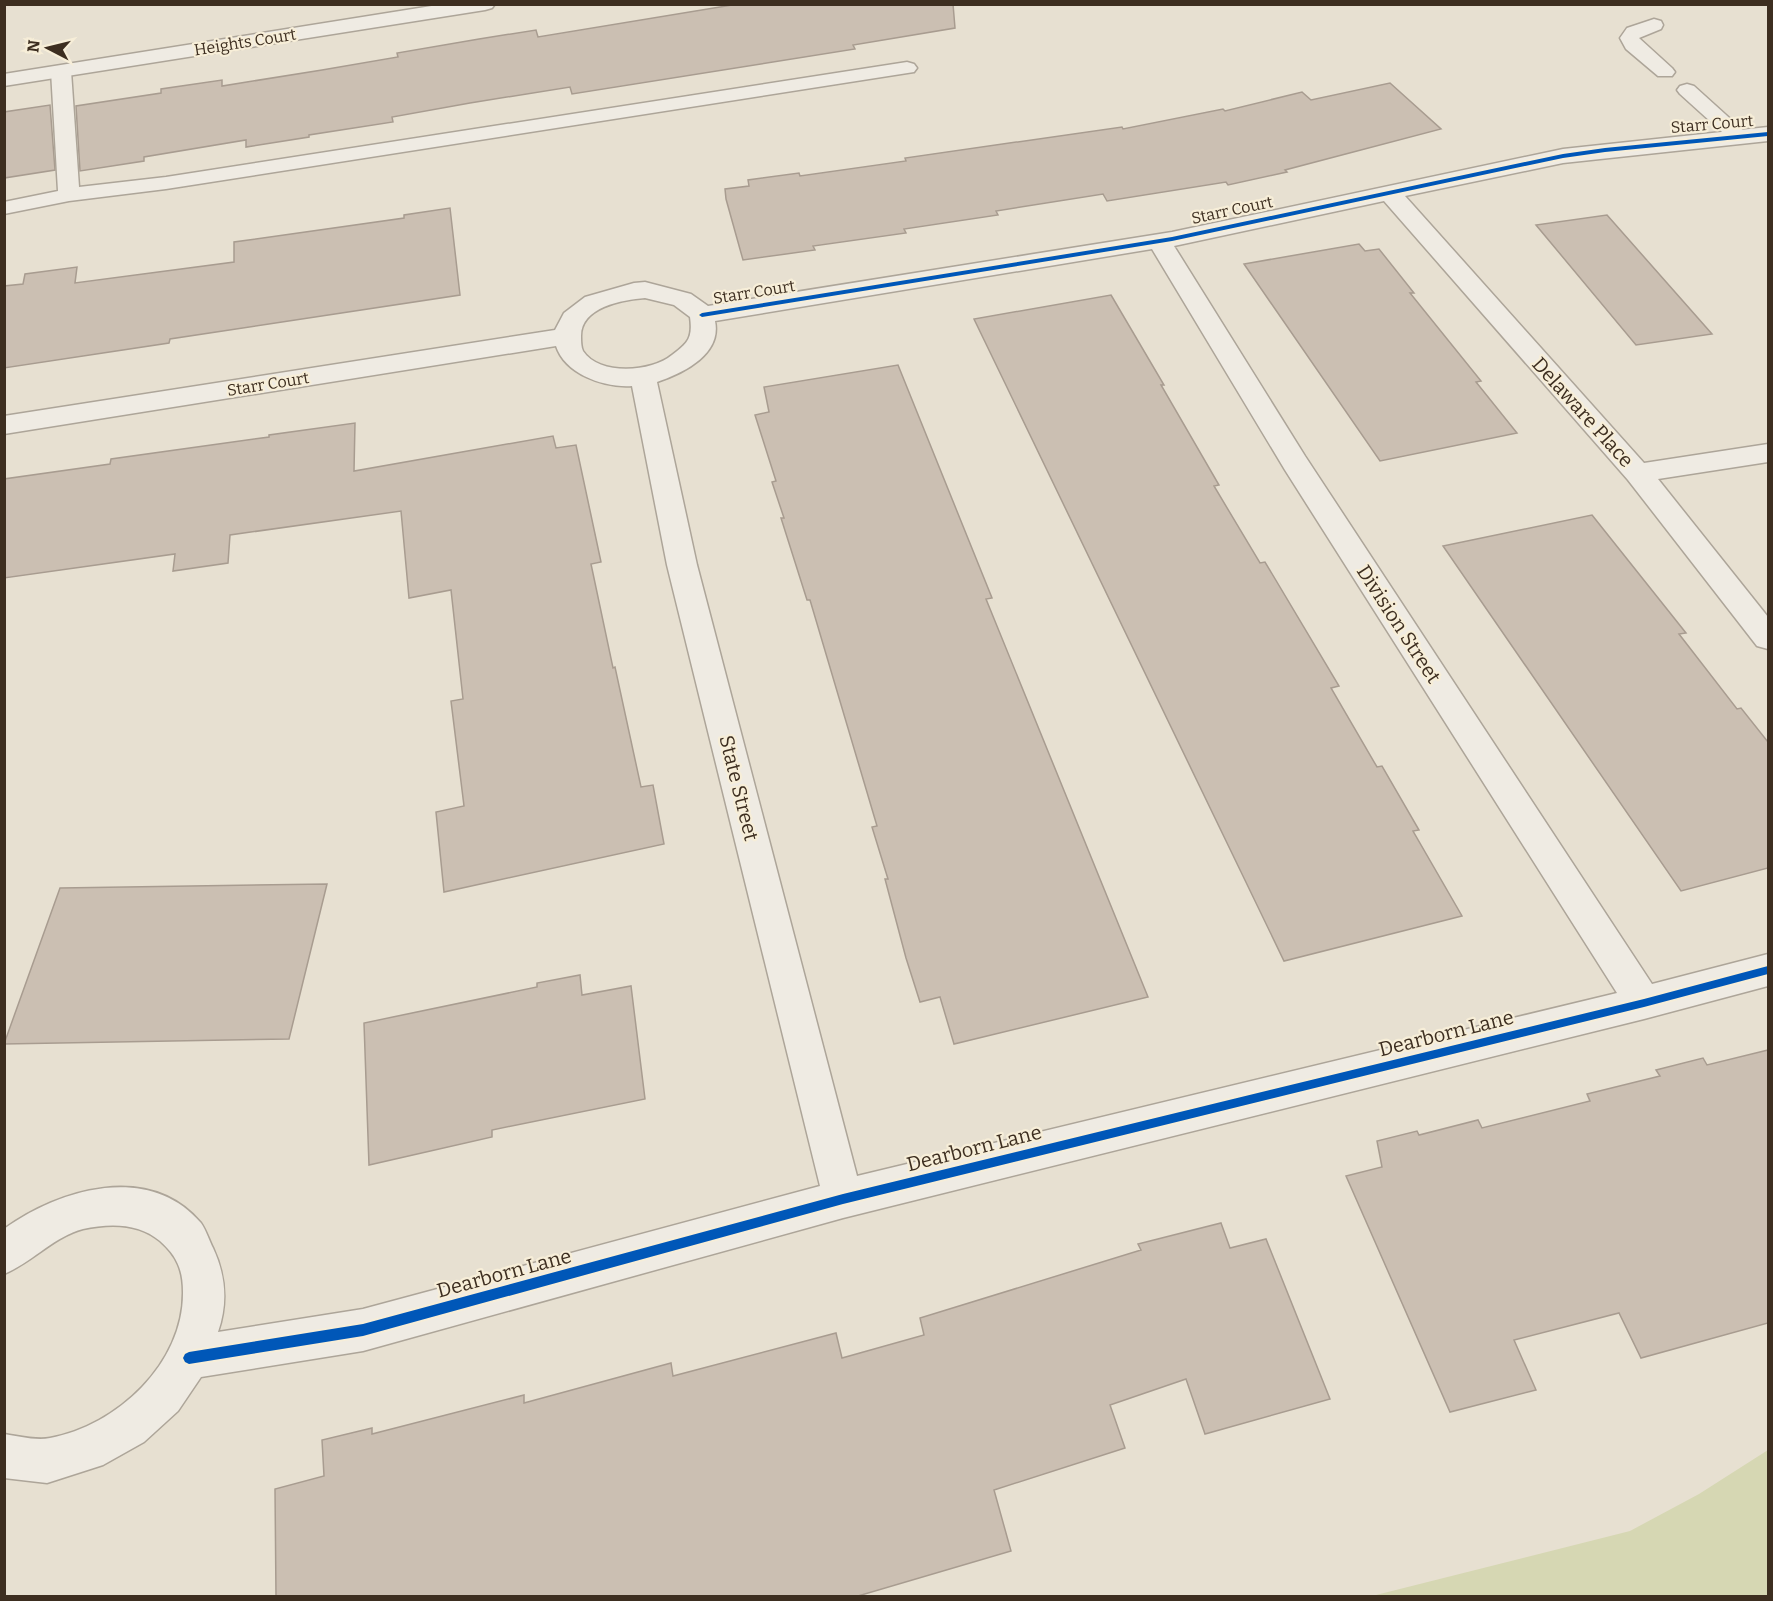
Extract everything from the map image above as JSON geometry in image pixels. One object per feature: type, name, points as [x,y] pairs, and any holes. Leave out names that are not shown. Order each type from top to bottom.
[{"type":"street","name":"Heights Court","points":[[4,80],[485,4]]},
{"type":"street","name":"Starr Court","points":[[702,315],[1159,241],[1563,156],[1768,134]]},
{"type":"street","name":"Delaware Place","points":[[1389,192],[1638,473],[1768,638]]},
{"type":"street","name":"Division Street","points":[[1159,241],[1295,463],[1644,1003]]},
{"type":"street","name":"Starr Court","points":[[626,291],[655,291],[680,297],[693,305],[702,315],[705,328],[703,340],[695,353],[681,364],[664,372],[619,377],[597,372],[580,363],[569,351],[566,336],[570,324],[585,308],[608,295],[626,291]]},
{"type":"street","name":"Starr Court","points":[[4,425],[566,336]]},
{"type":"street","name":"State Street","points":[[643,376],[682,565],[843,1198]]},
{"type":"street","points":[[1638,473],[1768,453]]},
{"type":"street","name":"Dearborn Lane","points":[[189,1358],[363,1330],[843,1198],[1644,1003],[1768,970]]},
{"type":"street","points":[[4,1254],[39,1228],[81,1210],[123,1205],[160,1215],[187,1238],[203,1272],[204,1313],[189,1358],[163,1396],[129,1427],[88,1450],[46,1461],[4,1456]]},
{"type":"lane","points":[[1654,25],[1634,32],[1629,38],[1633,45],[1665,72]]},
{"type":"lane","points":[[4,208],[69,195],[166,183],[907,68]]},
{"type":"lane","points":[[61,71],[69,195]]},
{"type":"lane","points":[[1687,90],[1739,136]]},
{"type":"green space","points":[[1768,1450],[1768,1596],[1372,1596],[1630,1531],[1699,1494]]},
{"type":"building","points":[[738,4],[953,4],[955,28],[853,45],[855,49],[572,94],[570,87],[392,117],[393,122],[309,135],[309,137],[246,147],[246,140],[144,157],[144,161],[80,171],[76,106],[161,93],[161,89],[222,80],[222,86],[322,70],[398,57],[397,53],[536,30],[538,37]]},
{"type":"building","points":[[1390,83],[1441,129],[1285,170],[1287,172],[1228,185],[1226,182],[1107,201],[1103,194],[996,211],[998,215],[904,229],[906,233],[813,246],[815,250],[743,260],[726,199],[725,189],[749,186],[748,180],[799,173],[800,176],[906,161],[905,158],[1122,127],[1123,129],[1223,109],[1225,111],[1302,92],[1311,100]]},
{"type":"building","points":[[50,105],[55,170],[4,178],[4,112]]},
{"type":"building","points":[[450,208],[460,295],[170,339],[169,343],[4,368],[4,286],[23,284],[25,274],[77,267],[75,283],[234,262],[234,242],[404,218],[404,215]]},
{"type":"building","points":[[1607,215],[1712,334],[1636,345],[1536,225]]},
{"type":"building","points":[[1359,244],[1365,251],[1379,249],[1414,293],[1410,293],[1481,381],[1476,382],[1517,433],[1380,461],[1244,264]]},
{"type":"building","points":[[1111,295],[1219,485],[1214,486],[1260,563],[1265,562],[1339,686],[1331,688],[1377,767],[1382,766],[1419,830],[1413,831],[1462,916],[1284,961],[974,319]]},
{"type":"building","points":[[898,365],[992,598],[986,599],[1148,997],[954,1044],[940,997],[920,1002],[906,958],[885,879],[888,879],[872,827],[877,826],[810,600],[807,600],[781,518],[784,518],[772,482],[776,481],[755,415],[769,412],[764,387]]},
{"type":"building","points":[[355,423],[354,471],[553,436],[556,448],[576,445],[601,562],[591,564],[613,668],[615,667],[641,787],[653,785],[664,844],[444,892],[436,812],[464,806],[451,701],[463,699],[451,590],[409,598],[401,511],[230,535],[228,563],[173,571],[175,554],[4,578],[4,479],[110,464],[111,459]]},
{"type":"building","points":[[1592,515],[1686,633],[1679,634],[1737,709],[1741,708],[1768,742],[1768,868],[1681,891],[1443,546]]},
{"type":"building","points":[[327,884],[289,1039],[4,1044],[60,888]]},
{"type":"building","points":[[580,975],[582,995],[631,986],[645,1099],[492,1130],[492,1137],[369,1165],[364,1023],[537,987],[537,983]]},
{"type":"building","points":[[1768,1050],[1768,1323],[1641,1358],[1619,1313],[1514,1340],[1536,1390],[1450,1412],[1346,1176],[1382,1167],[1377,1141],[1417,1131],[1419,1135],[1478,1120],[1482,1128],[1590,1101],[1587,1094],[1660,1076],[1656,1070],[1703,1058],[1707,1065]]},
{"type":"building","points":[[1221,1223],[1230,1248],[1266,1239],[1330,1399],[1205,1434],[1186,1379],[1110,1405],[1125,1448],[994,1490],[1011,1551],[858,1596],[276,1596],[275,1489],[324,1476],[322,1440],[372,1428],[372,1434],[524,1395],[524,1403],[671,1363],[673,1376],[836,1333],[842,1358],[924,1335],[920,1318],[1141,1250],[1138,1244]]},
{"type":"cycle path","points":[[702,315],[1172,239],[1563,156],[1768,134]]},
{"type":"cycle path","points":[[189,1358],[363,1330],[843,1199],[1644,1003],[1768,970]]}]
